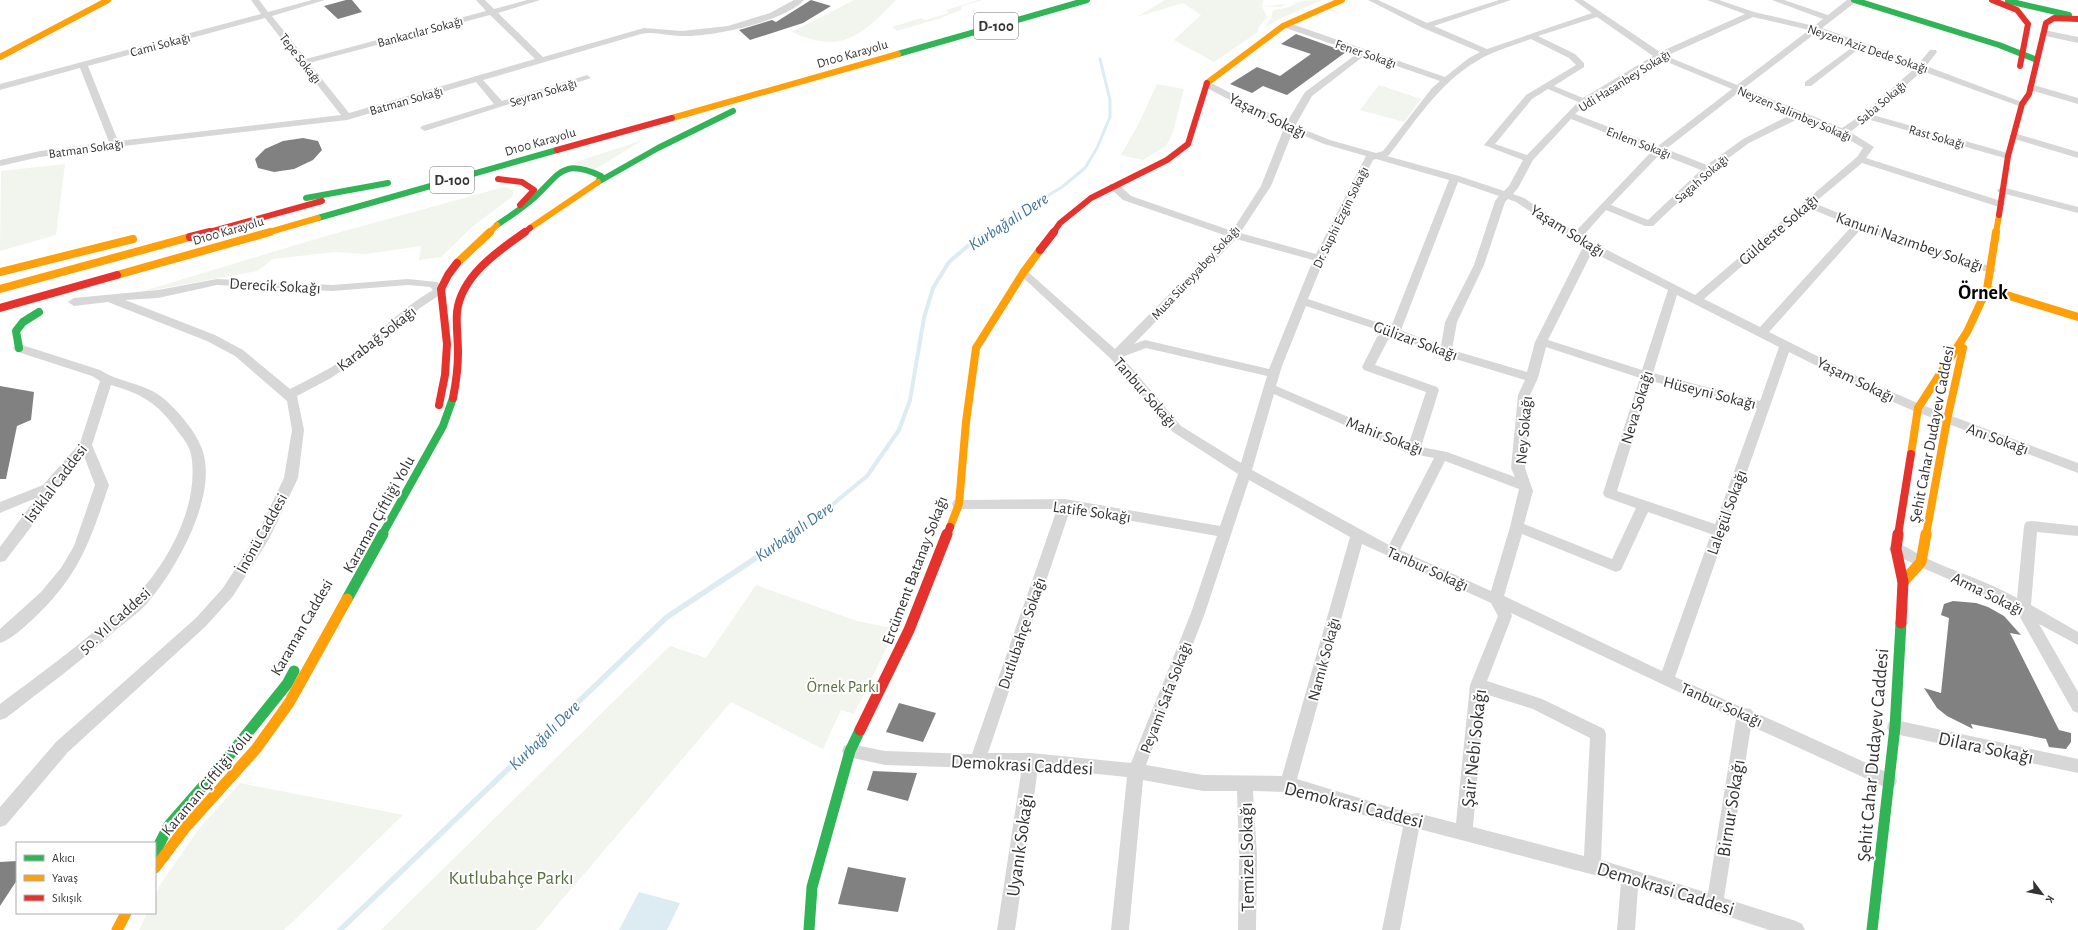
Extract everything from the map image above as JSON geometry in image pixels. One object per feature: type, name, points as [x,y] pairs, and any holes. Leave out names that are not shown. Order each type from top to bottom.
[{"type":"main road","points":[[0,57],[54,27],[108,0]]},
{"type":"main road","name":"D100 Karayolu","points":[[0,308],[1087,0]]},
{"type":"main road","points":[[1206,84],[1238,58],[1286,25],[1342,0]]},
{"type":"main road","points":[[1850,0],[1968,35],[2021,56]]},
{"type":"main road","points":[[1992,0],[2017,10],[2024,16],[2028,24],[2021,56],[2019,76]]},
{"type":"main road","points":[[2004,0],[2078,18]]},
{"type":"main road","points":[[2031,0],[2078,11]]},
{"type":"main road","points":[[1867,4],[2021,56],[2037,60]]},
{"type":"main road","points":[[2044,33],[2046,23],[2054,18],[2078,18]]},
{"type":"main road","name":"Şehit Cahar Dudayev Caddesi","points":[[1876,928],[1873,917],[1895,727],[1903,582],[1896,549],[1918,408],[1967,332],[1987,289],[2008,156],[2022,104],[2029,94],[2044,33]]},
{"type":"main road","points":[[1968,35],[2006,42],[2020,42],[2025,38]]},
{"type":"main road","points":[[676,127],[816,85],[904,52]]},
{"type":"main road","name":"Ercüment Batanay Sokağı","points":[[809,930],[812,887],[850,751],[909,630],[959,504],[966,422],[976,348],[1023,273],[1060,223],[1091,198],[1167,160],[1188,144],[1206,84]]},
{"type":"main road","points":[[2017,91],[2022,104]]},
{"type":"main road","name":"Karaman Çiftliği Yolu","points":[[156,867],[186,828],[256,749],[289,703],[443,426],[458,382],[459,342],[457,314],[460,300],[471,282],[483,268],[513,240],[598,182],[658,148],[736,109]]},
{"type":"main road","points":[[496,225],[534,198],[556,174],[572,169],[582,168],[601,176],[598,182]]},
{"type":"main road","points":[[487,182],[520,173]]},
{"type":"main road","points":[[435,414],[445,386],[446,345],[444,303],[441,290],[451,269],[534,190],[527,182],[498,179]]},
{"type":"main road","name":"D100 Karayolu","points":[[0,290],[392,182],[273,205]]},
{"type":"main road","points":[[0,272],[144,236]]},
{"type":"main road","points":[[1987,289],[2078,317]]},
{"type":"main road","points":[[13,319],[43,311],[23,322],[16,331],[18,348]]},
{"type":"main road","name":"Şehit Cahar Dudayev Caddesi","points":[[1921,562],[1947,420],[1967,332]]},
{"type":"main road","points":[[7,341],[18,348]]},
{"type":"main road","points":[[1903,582],[1921,562]]},
{"type":"main road","name":"Karaman Caddesi","points":[[156,851],[169,825],[225,761],[287,684],[298,663]]},
{"type":"main road","points":[[117,930],[125,914]]},
{"type":"street","name":"Tepe Sokağı","points":[[255,0],[347,117]]},
{"type":"street","name":"Cami Sokağı","points":[[0,87],[321,0]]},
{"type":"street","points":[[480,0],[541,60]]},
{"type":"street","name":"Bankacılar Sokağı","points":[[304,62],[536,0]]},
{"type":"street","name":"Batman Sokağı","points":[[0,163],[40,154],[115,144],[347,117],[647,30],[680,34],[701,33],[760,19],[786,9],[800,0]]},
{"type":"street","points":[[1372,0],[1426,26],[1487,52]]},
{"type":"street","points":[[1426,26],[1507,0]]},
{"type":"street","points":[[1582,2],[1598,0]]},
{"type":"street","name":"Neyzen Aziz Dede Sokağı","points":[[1711,0],[1752,14],[1817,29],[2022,104]]},
{"type":"street","points":[[1776,0],[1830,18]]},
{"type":"street","points":[[1576,237],[1660,150],[1817,29],[1850,0]]},
{"type":"street","name":"Neyzen Salimbey Sokağı","points":[[1582,2],[1659,56],[1798,115],[1843,132],[1870,147],[1860,159],[2000,204]]},
{"type":"street","name":"Dr. Suphi Ezgin Sokağı","points":[[1245,472],[1274,374],[1302,301],[1319,258],[1366,163],[1370,158],[1386,153],[1435,90],[1445,80],[1472,60],[1487,52],[1598,14]]},
{"type":"street","name":"Udi Hasanbey Sokağı","points":[[1446,352],[1451,322],[1479,265],[1500,200],[1507,195],[1529,159],[1569,115],[1584,102],[1659,56],[1752,14]]},
{"type":"street","name":"Fener Sokağı","points":[[1286,25],[1445,80]]},
{"type":"street","points":[[2044,33],[2078,40]]},
{"type":"street","points":[[1529,159],[1489,144],[1528,98],[1581,65],[1572,56],[1531,36]]},
{"type":"street","points":[[1808,84],[1853,49],[1863,45]]},
{"type":"street","name":"Musa Süreyyabey Sokağı","points":[[1115,356],[1234,235],[1266,186],[1290,126],[1308,94],[1364,52]]},
{"type":"street","name":"Saba Sokağı","points":[[1843,132],[1866,116],[1918,70],[1933,52]]},
{"type":"street","points":[[83,65],[115,144]]},
{"type":"street","name":"Seyran Sokağı","points":[[425,128],[587,78]]},
{"type":"street","name":"Seyran Sokağı","points":[[478,79],[500,105]]},
{"type":"street","name":"Yaşam Sokağı","points":[[1206,84],[1278,122],[1327,142],[1455,178],[1520,200],[1589,246],[1697,299],[1865,385],[1918,408]]},
{"type":"street","points":[[1547,86],[1584,102]]},
{"type":"street","points":[[2030,87],[2078,101]]},
{"type":"street","name":"Enlem Sokağı","points":[[1569,115],[1708,169]]},
{"type":"street","name":"Sagah Sokağı","points":[[1605,206],[1650,224],[1708,169],[1746,141],[1798,115]]},
{"type":"street","name":"Rast Sokağı","points":[[1866,116],[2008,156]]},
{"type":"street","points":[[2014,136],[2078,155]]},
{"type":"street","name":"Güldeste Sokağı","points":[[1697,299],[1860,159]]},
{"type":"street","points":[[1413,450],[1433,390],[1368,367],[1383,337],[1395,332],[1455,178]]},
{"type":"street","points":[[1114,186],[1127,198],[1234,235],[1319,258]]},
{"type":"street","points":[[2002,190],[2078,210]]},
{"type":"street","name":"Kanuni Nazımbey Sokağı","points":[[1807,204],[1859,225],[1991,270]]},
{"type":"street","points":[[1762,332],[1859,225]]},
{"type":"street","name":"Ney Sokağı","points":[[1496,599],[1526,491],[1518,468],[1524,395],[1532,378],[1541,342],[1589,246]]},
{"type":"street","name":"Tanbur Sokağı","points":[[1023,273],[1115,356],[1176,429],[1245,472],[1392,552],[1496,599],[1666,680],[1745,714],[1889,781]]},
{"type":"street","name":"Derecik Sokağı","points":[[113,293],[158,294],[218,282],[324,288],[362,287],[408,282],[433,284],[441,290]]},
{"type":"street","name":"Neva Sokağı","points":[[1644,506],[1610,493],[1645,375],[1674,288]]},
{"type":"street","name":"Karabağ Sokağı","points":[[289,395],[327,375],[372,344],[382,333],[416,305],[441,290]]},
{"type":"street","points":[[70,303],[113,293],[211,338],[239,353],[289,395]]},
{"type":"street","name":"Gülizar Sokağı","points":[[1302,301],[1395,332],[1446,352],[1532,378]]},
{"type":"street","name":"Hüseyni Sokağı","points":[[1541,342],[1645,375],[1764,406]]},
{"type":"street","points":[[1115,356],[1145,344],[1274,374]]},
{"type":"street","name":"Lalegül Sokağı","points":[[1666,680],[1786,345]]},
{"type":"street","points":[[18,348],[96,373],[107,380]]},
{"type":"street","name":"İstiklal Caddesi","points":[[0,557],[38,506],[48,488],[86,445],[107,380]]},
{"type":"street","name":"50. Yıl Caddesi","points":[[0,713],[101,636],[144,597],[176,553],[194,509],[197,477],[197,452],[178,420],[156,398],[133,388],[107,380]]},
{"type":"street","name":"Mahir Sokağı","points":[[1270,388],[1413,450],[1442,455],[1524,486]]},
{"type":"street","name":"İnönü Caddesi","points":[[0,819],[62,747],[201,622],[228,592],[264,535],[291,478],[298,430],[293,399],[289,395]]},
{"type":"street","name":"Anı Sokağı","points":[[1918,408],[2078,468]]},
{"type":"street","points":[[0,637],[17,625],[64,576],[82,546],[102,485],[86,445]]},
{"type":"street","points":[[1392,552],[1442,455]]},
{"type":"street","name":"Peyami Safa Sokağı","points":[[1120,930],[1136,771],[1198,613],[1245,472]]},
{"type":"street","points":[[0,508],[48,488]]},
{"type":"street","name":"Latife Sokağı","points":[[959,504],[1065,504],[1225,532]]},
{"type":"street","name":"Dutlubahçe Sokağı","points":[[977,762],[1065,504]]},
{"type":"street","points":[[1517,527],[1616,566],[1644,506],[1719,531]]},
{"type":"street","points":[[2078,531],[2031,526],[2023,609],[2078,706]]},
{"type":"street","name":"Namık Sokağı","points":[[1288,784],[1358,534]]},
{"type":"street","name":"Arma Sokağı","points":[[1896,549],[1921,562],[2007,599],[2078,639]]},
{"type":"street","name":"Şair Nebi Sokağı","points":[[1464,832],[1478,685],[1505,616],[1496,599]]},
{"type":"street","points":[[1478,685],[1537,704],[1598,734],[1592,866]]},
{"type":"street","name":"Birnur Sokağı","points":[[1715,902],[1745,714]]},
{"type":"street","name":"Dilara Sokağı","points":[[1895,727],[1986,748],[2078,766]]},
{"type":"street","name":"Demokrasi Caddesi","points":[[850,751],[885,758],[977,762],[1031,760],[1136,771],[1203,783],[1244,785],[1288,784],[1412,822],[1417,821],[1464,832],[1630,876],[1715,902],[1796,930]]},
{"type":"street","name":"Uyanık Sokağı","points":[[1006,930],[1031,760]]},
{"type":"street","name":"Temizel Sokağı","points":[[1244,785],[1248,856],[1247,930]]},
{"type":"street","points":[[1391,930],[1412,822]]},
{"type":"street","points":[[1626,930],[1630,876]]},
{"type":"green space","points":[[854,0],[896,0],[873,23],[862,32],[850,38],[825,42],[810,39],[792,32]]},
{"type":"green space","points":[[978,0],[983,0],[962,6],[961,10],[941,18],[897,31],[892,27],[921,18],[925,20],[949,13],[946,10]]},
{"type":"green space","points":[[1165,0],[1263,0],[1262,6],[1267,17],[1258,28],[1258,32],[1214,62],[1174,40],[1201,15],[1183,3],[1137,17]]},
{"type":"green space","points":[[1322,0],[1277,20],[1268,26],[1266,25],[1271,19],[1273,10],[1286,8],[1297,3],[1292,3]]},
{"type":"green space","points":[[1288,4],[1280,7],[1262,6],[1277,5]]},
{"type":"green space","points":[[1157,84],[1184,89],[1173,132],[1166,146],[1143,160],[1121,155],[1140,121]]},
{"type":"green space","points":[[1379,85],[1421,99],[1404,122],[1360,110]]},
{"type":"green space","points":[[643,140],[594,170],[573,163]]},
{"type":"green space","points":[[65,164],[56,235],[0,251],[1,171]]},
{"type":"green space","points":[[504,187],[513,190],[513,196],[472,227],[441,257],[419,260],[421,246],[366,254],[335,252],[273,259],[257,271],[137,293],[319,238]]},
{"type":"green space","name":"Kutlubahçe Parkı","points":[[756,585],[857,621],[896,629],[854,714],[841,710],[823,749],[731,702],[536,930],[381,930],[670,646],[706,658]]},
{"type":"green space","points":[[240,783],[403,815],[284,930],[139,930],[147,914],[156,914],[156,894],[160,885],[198,830]]},
{"type":"shaded area","points":[[639,892],[680,903],[667,930],[619,930]]},
{"type":"building","points":[[346,0],[352,0],[362,12],[338,19],[324,6]]},
{"type":"building","points":[[811,0],[831,6],[803,23],[750,40],[739,30],[772,20],[776,22]]},
{"type":"building","points":[[1296,34],[1346,52],[1287,95],[1263,86],[1252,93],[1230,84],[1257,67],[1280,76],[1311,54],[1281,44]]},
{"type":"building","points":[[303,138],[318,141],[322,150],[313,160],[294,169],[274,172],[258,168],[255,159],[265,149],[283,141]]},
{"type":"building","points":[[0,386],[34,392],[31,420],[17,426],[6,479],[0,479]]},
{"type":"building","points":[[1953,601],[1976,603],[1988,607],[2004,616],[2021,635],[2010,633],[2059,730],[2071,733],[2071,742],[2066,749],[2049,747],[2046,739],[1971,724],[1973,729],[1947,716],[1937,708],[1924,688],[1941,693],[1949,618],[1941,615],[1944,604]]},
{"type":"building","points":[[899,703],[936,713],[923,742],[886,732]]},
{"type":"building","points":[[873,771],[917,773],[908,801],[867,790]]},
{"type":"building","points":[[16,861],[16,882],[0,906],[0,862]]},
{"type":"building","points":[[848,867],[906,878],[898,912],[838,904]]},
{"type":"waterway","name":"Kurbağalı Dere","points":[[986,233],[1062,187],[1085,168],[1097,148],[1110,117],[1110,100],[1100,59]]},
{"type":"waterway","name":"Kurbağalı Dere","points":[[790,535],[815,519],[867,476],[899,430],[910,400],[924,318],[933,288],[949,262],[977,238],[988,232]]},
{"type":"waterway","name":"Kurbağalı Dere","points":[[340,930],[667,617],[792,534]]},
{"type":"traffic: fast","points":[[898,54],[1087,0]]},
{"type":"traffic: fast","points":[[1854,0],[1999,45],[2037,60]]},
{"type":"traffic: fast","points":[[2008,1],[2069,15]]},
{"type":"traffic: fast","points":[[598,182],[658,148],[733,111]]},
{"type":"traffic: fast","points":[[318,218],[557,150]]},
{"type":"traffic: fast","points":[[497,225],[535,197],[550,180],[563,171],[569,169],[582,169],[589,171],[601,176],[598,182]]},
{"type":"traffic: fast","points":[[306,198],[388,183]]},
{"type":"traffic: fast","points":[[19,348],[16,331],[23,322],[39,312]]},
{"type":"traffic: fast","points":[[347,599],[443,426],[453,398]]},
{"type":"traffic: fast","points":[[1872,930],[1895,727],[1901,623]]},
{"type":"traffic: fast","points":[[156,851],[169,825],[225,761],[287,684],[294,671]]},
{"type":"traffic: fast","points":[[809,930],[812,887],[850,751],[860,730]]},
{"type":"traffic: slow","points":[[0,57],[108,0]]},
{"type":"traffic: slow","points":[[1207,83],[1283,26],[1342,0]]},
{"type":"traffic: slow","points":[[672,118],[898,54]]},
{"type":"traffic: slow","points":[[530,228],[598,182]]},
{"type":"traffic: slow","points":[[1911,454],[1918,408],[1967,332],[1987,289],[1999,215]]},
{"type":"traffic: slow","points":[[117,275],[318,218]]},
{"type":"traffic: slow","points":[[457,263],[497,225]]},
{"type":"traffic: slow","points":[[0,289],[190,237]]},
{"type":"traffic: slow","points":[[0,272],[133,239]]},
{"type":"traffic: slow","points":[[950,527],[959,504],[966,422],[976,348],[1023,273],[1040,250]]},
{"type":"traffic: slow","points":[[1987,289],[2078,317]]},
{"type":"traffic: slow","points":[[1903,582],[1921,562],[1947,420],[1963,348]]},
{"type":"traffic: slow","points":[[156,867],[185,828],[256,749],[289,703],[347,599]]},
{"type":"traffic: slow","points":[[117,930],[125,914]]},
{"type":"traffic: jam","points":[[1992,0],[2017,10],[2028,24],[2020,66]]},
{"type":"traffic: jam","points":[[1999,215],[2008,156],[2022,104],[2029,94],[2046,23],[2054,18],[2078,19]]},
{"type":"traffic: jam","points":[[1040,250],[1060,223],[1091,198],[1167,160],[1188,144],[1207,83]]},
{"type":"traffic: jam","points":[[557,150],[672,118]]},
{"type":"traffic: jam","points":[[498,179],[522,182],[534,190],[520,205]]},
{"type":"traffic: jam","points":[[190,237],[322,201]]},
{"type":"traffic: jam","points":[[453,398],[456,386],[458,364],[457,312],[460,299],[474,275],[496,254],[530,228]]},
{"type":"traffic: jam","points":[[439,405],[445,375],[447,354],[446,319],[441,289],[452,268],[457,263]]},
{"type":"traffic: jam","points":[[0,308],[117,275]]},
{"type":"traffic: jam","points":[[1901,623],[1903,582],[1896,549],[1911,454]]},
{"type":"traffic: jam","points":[[860,730],[909,630],[950,527]]},
{"type":"district","name":"Örnek","points":[[1983,292]]},
{"type":"park label","name":"Örnek Parkı","points":[[843,686]]}]
